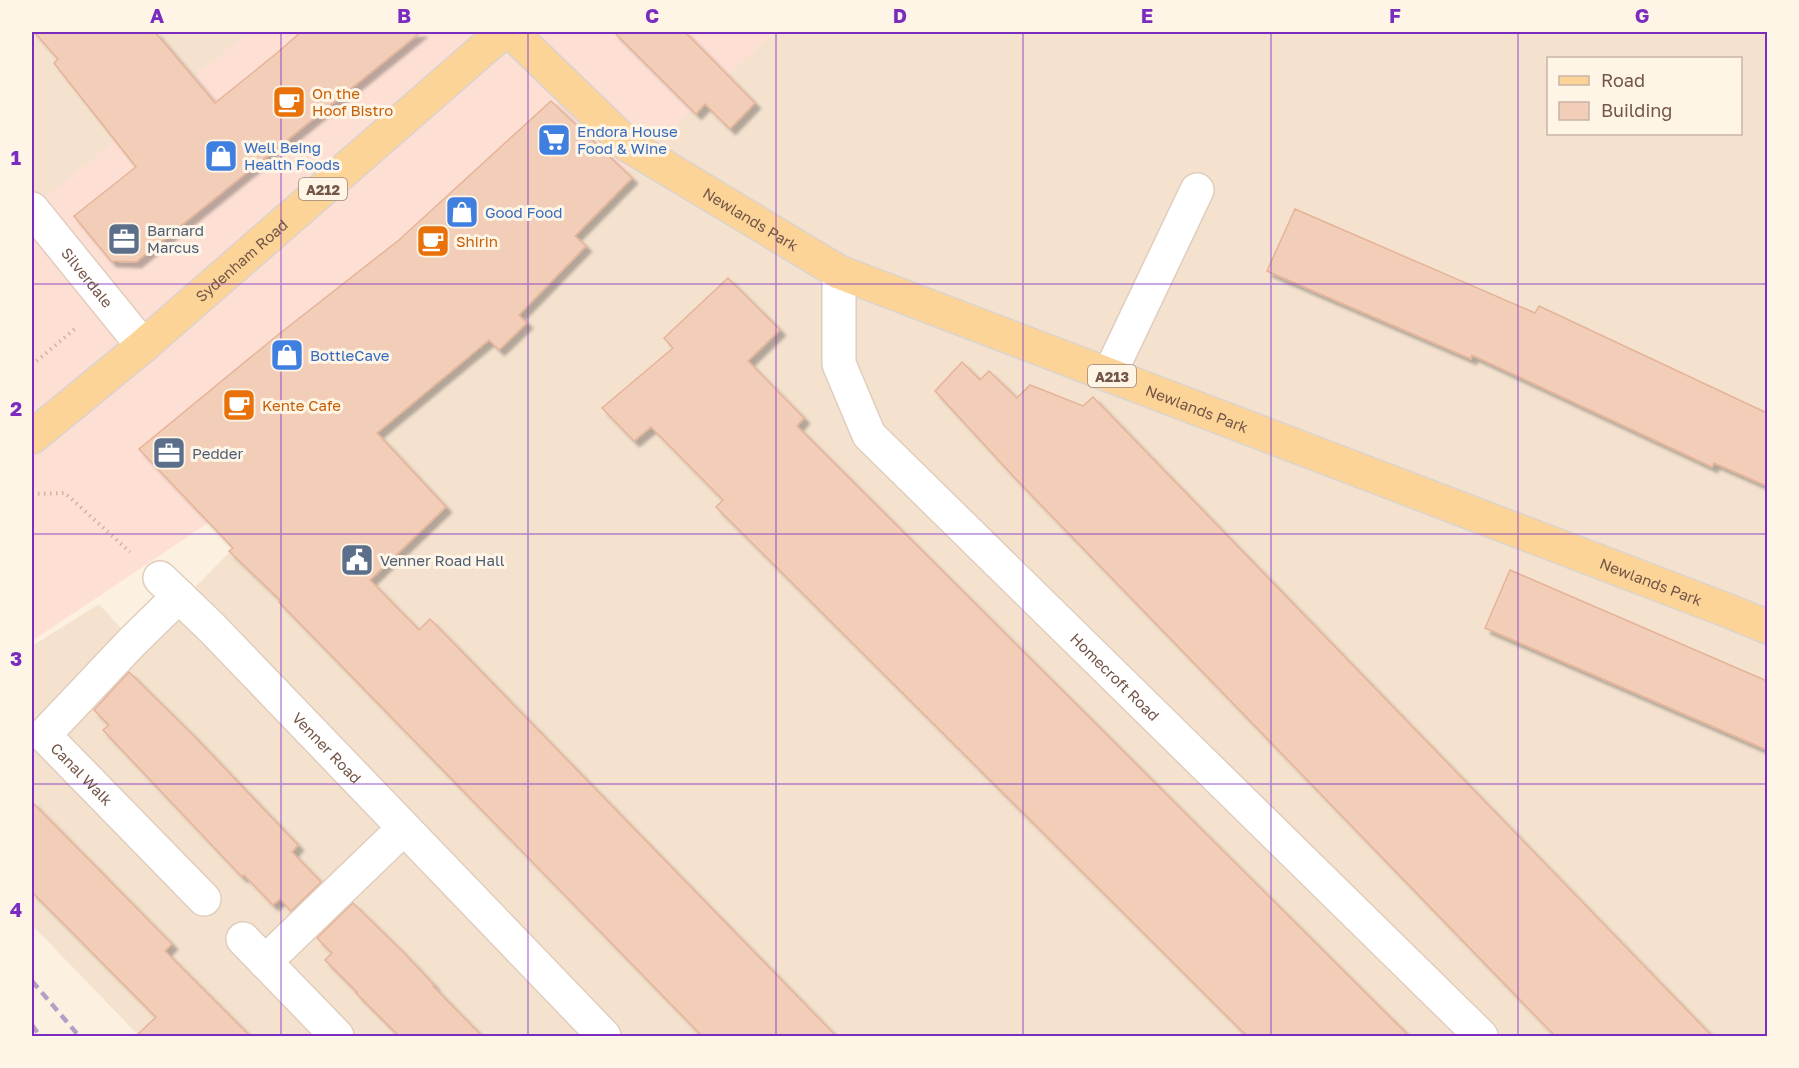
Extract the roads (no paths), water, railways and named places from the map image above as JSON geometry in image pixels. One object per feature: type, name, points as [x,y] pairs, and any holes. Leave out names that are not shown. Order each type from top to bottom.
[{"type":"main road","name":"Sydenham Road","points":[[32,437],[143,345],[503,32]]},
{"type":"main road","name":"Newlands Park","points":[[511,32],[628,145],[839,272],[1767,627]]},
{"type":"street","points":[[1109,375],[1197,190]]},
{"type":"street","name":"Silverdale","points":[[32,209],[143,345]]},
{"type":"street","name":"Homecroft Road","points":[[839,272],[839,364],[869,435],[1481,1036]]},
{"type":"street","name":"Venner Road","points":[[169,587],[212,628],[604,1036]]},
{"type":"street","name":"Canal Walk","points":[[169,587],[132,642],[44,735],[204,898]]},
{"type":"street","points":[[338,1036],[254,951],[403,829]]},
{"type":"railway","points":[[32,981],[79,1036]]},
{"type":"railway","points":[[32,1025],[40,1036]]},
{"type":"place","name":"On the Hoof Bistro","points":[[289,102]]},
{"type":"place","name":"Endora House Food & Wine","points":[[554,140]]},
{"type":"place","name":"Well Being Health Foods","points":[[221,156]]},
{"type":"place","name":"Good Food","points":[[462,212]]},
{"type":"place","name":"Barnard Marcus","points":[[124,239]]},
{"type":"place","name":"Shirin","points":[[433,241]]},
{"type":"place","name":"BottleCave","points":[[287,355]]},
{"type":"place","name":"Kente Cafe","points":[[239,405]]},
{"type":"place","name":"Pedder","points":[[169,453]]},
{"type":"place","name":"Venner Road Hall","points":[[357,560]]}]
